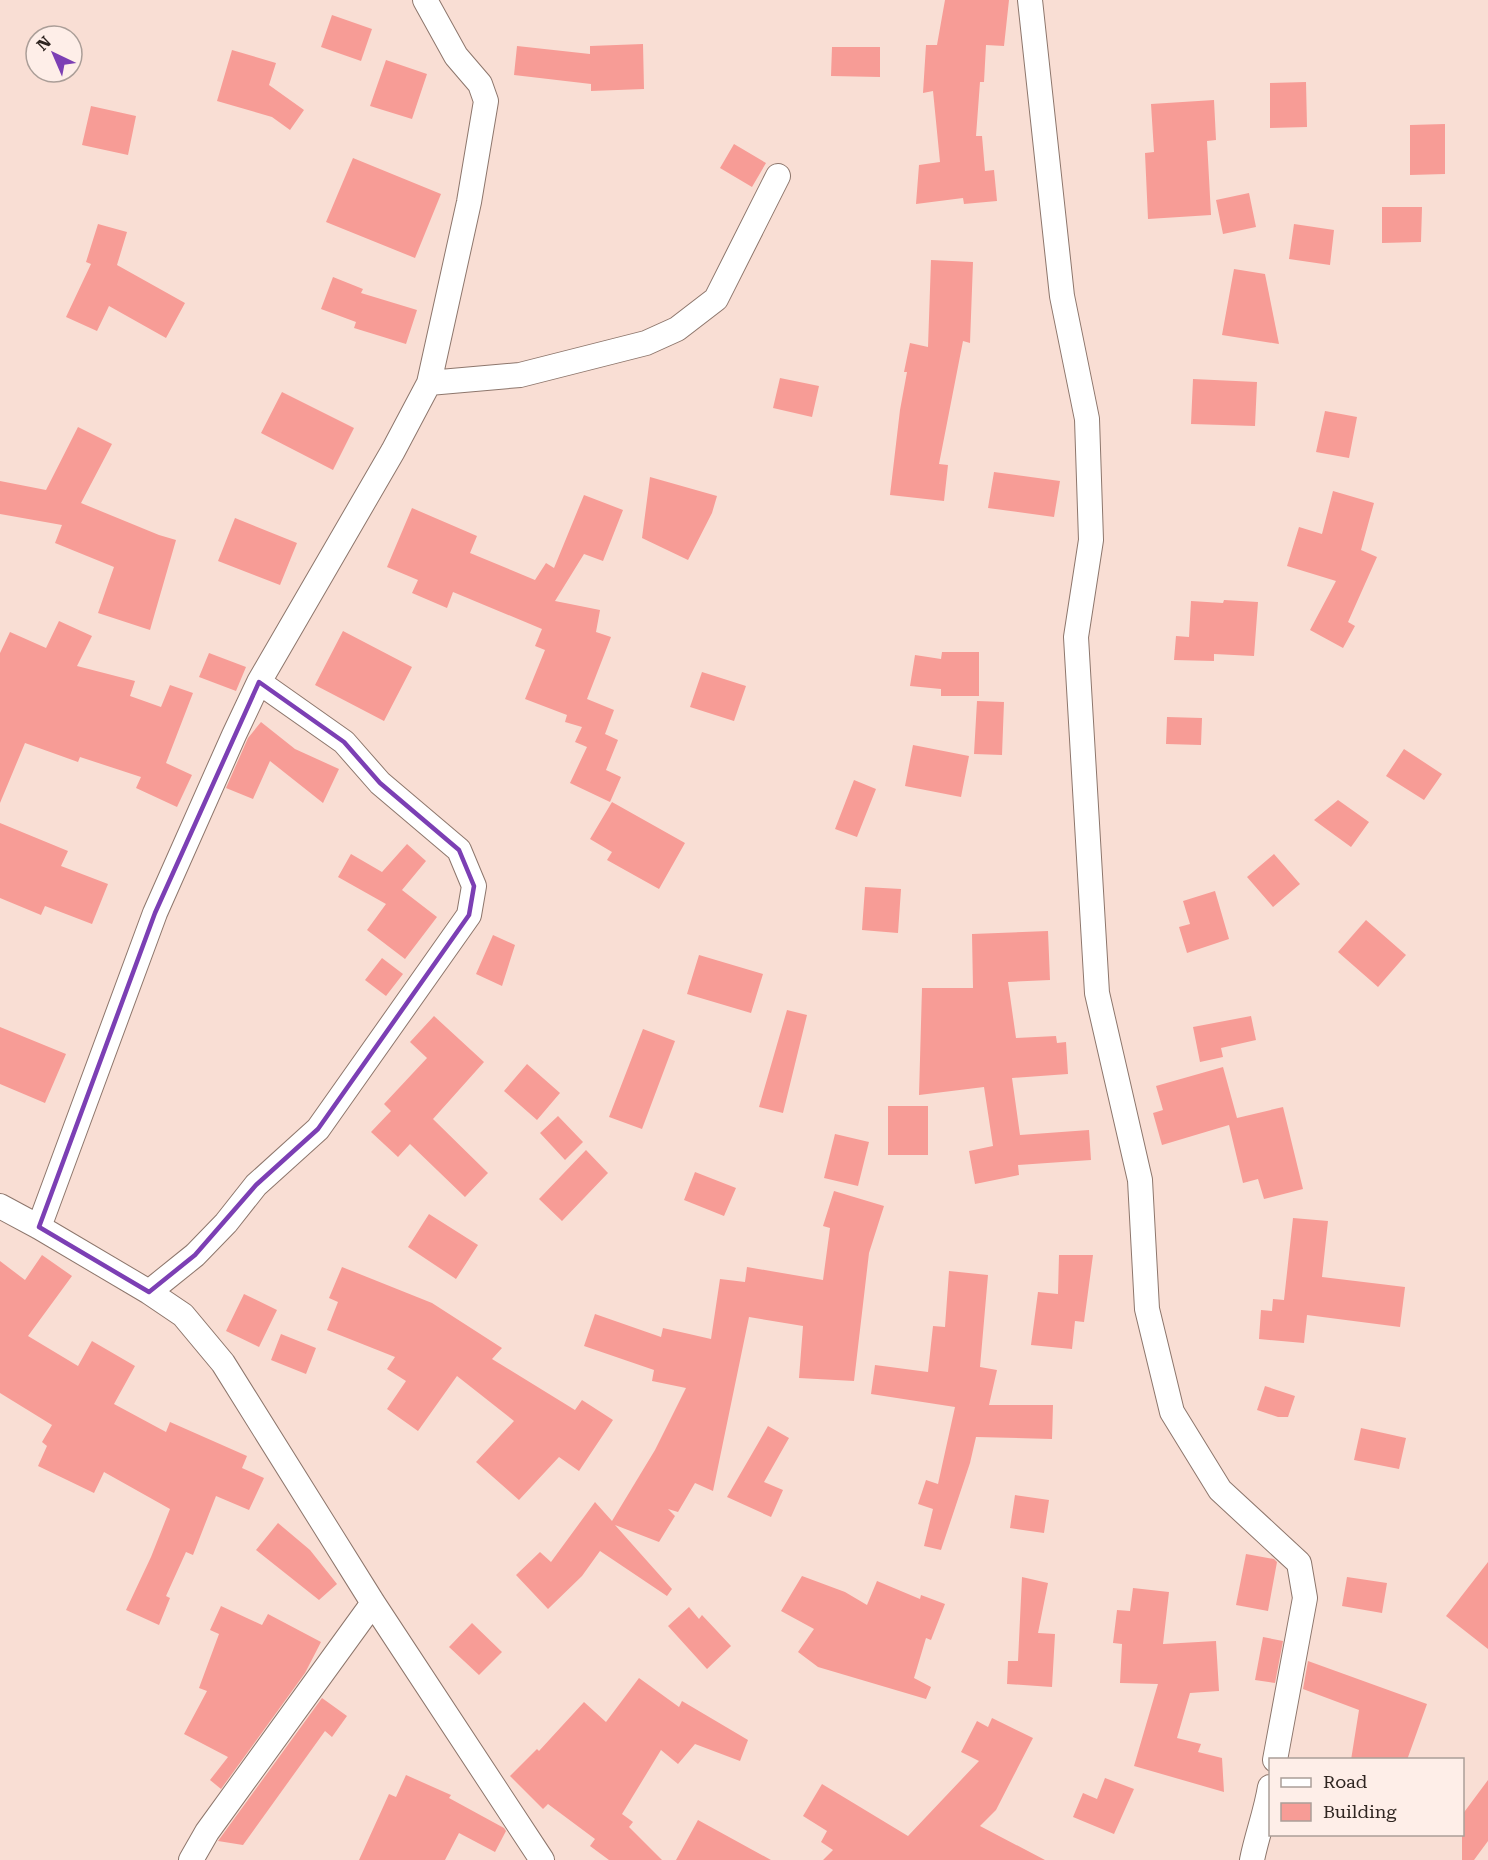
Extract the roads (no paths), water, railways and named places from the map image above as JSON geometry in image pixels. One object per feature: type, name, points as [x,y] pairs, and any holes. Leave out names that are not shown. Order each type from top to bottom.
[{"type":"street","points":[[39,1227],[155,913],[259,682],[387,461],[429,383],[469,202],[486,101],[480,84],[456,56],[425,0]]},
{"type":"street","points":[[1030,0],[1062,296],[1087,419],[1091,540],[1076,637],[1097,993],[1140,1180],[1147,1309],[1172,1412],[1220,1490],[1299,1563],[1305,1598],[1275,1758]]},
{"type":"street","points":[[429,383],[520,375],[646,343],[677,329],[716,299],[778,176]]},
{"type":"street","points":[[148,1292],[195,1255],[226,1223],[256,1185],[318,1129],[469,915],[474,886],[459,850],[380,783],[344,742],[259,682]]},
{"type":"street","points":[[0,1206],[39,1227],[183,1315],[223,1363],[373,1603],[542,1860]]},
{"type":"street","points":[[191,1860],[207,1832],[373,1603]]},
{"type":"street","points":[[1252,1860],[1269,1793]]}]
